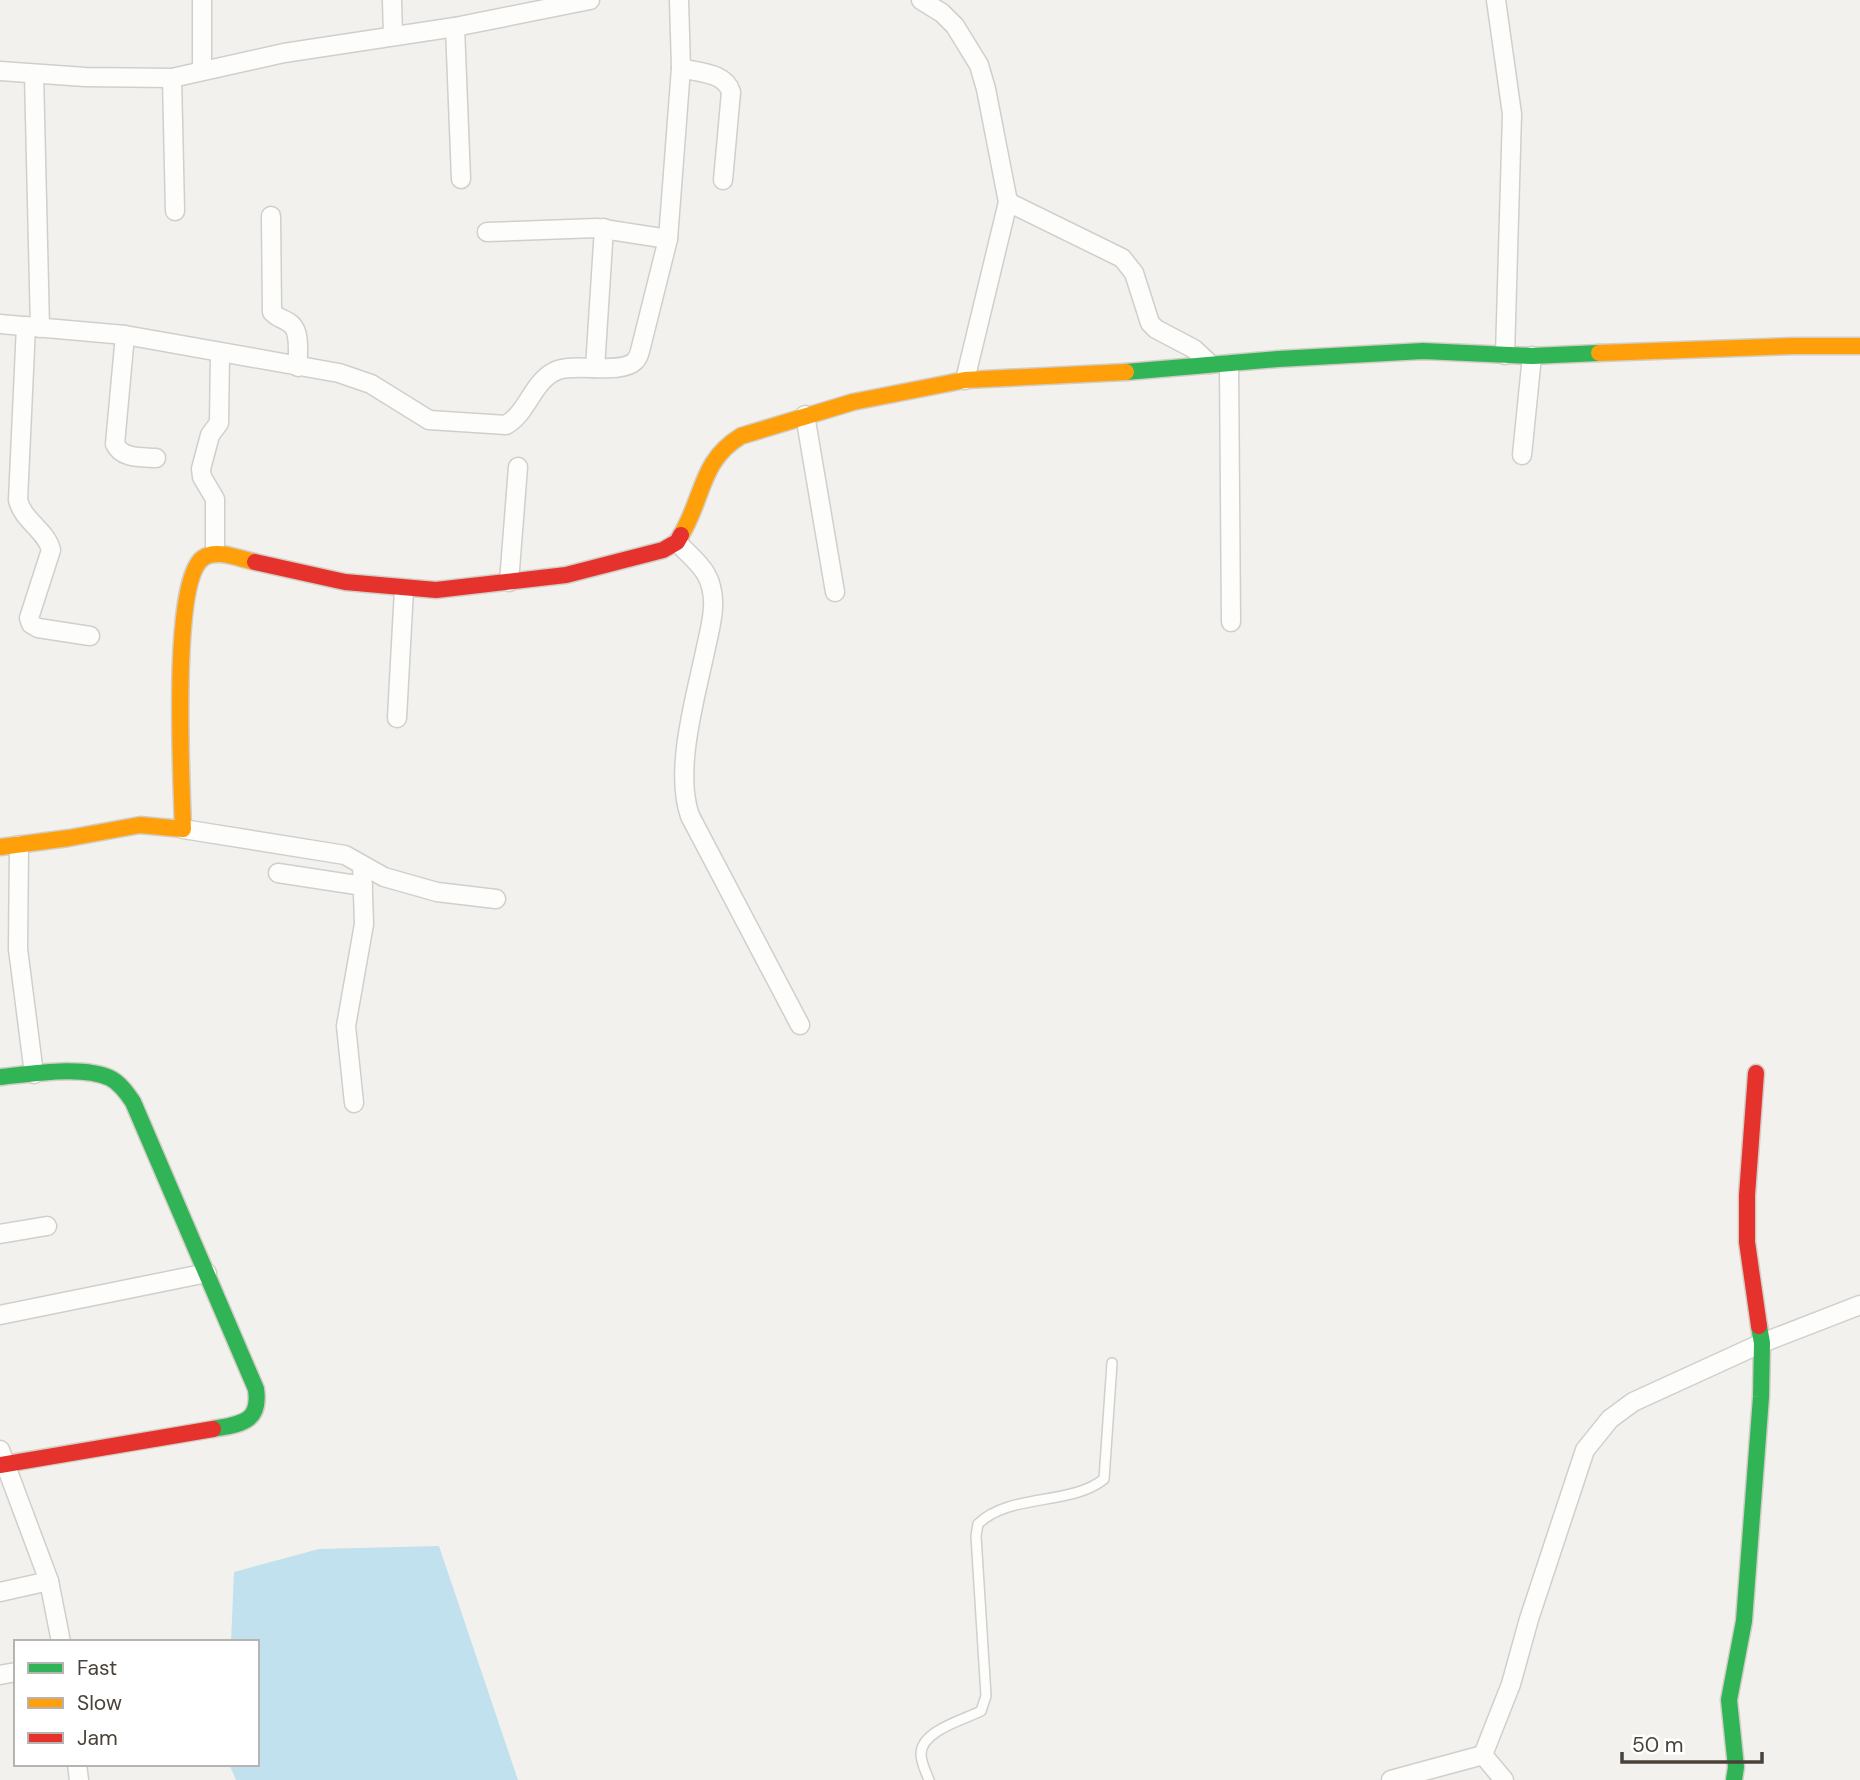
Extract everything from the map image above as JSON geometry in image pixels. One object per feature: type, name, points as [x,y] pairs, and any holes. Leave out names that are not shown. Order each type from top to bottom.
[{"type":"street","points":[[202,0],[202,71]]},
{"type":"street","points":[[393,0],[393,35]]},
{"type":"street","points":[[0,71],[118,79],[172,78],[284,53],[454,27],[590,0]]},
{"type":"street","points":[[0,324],[125,335],[357,377],[429,420],[506,425],[514,421],[548,375],[559,369],[626,366],[635,361],[640,351],[668,239],[681,68],[680,0]]},
{"type":"street","points":[[920,0],[942,13],[955,26],[979,65],[1008,202],[965,380]]},
{"type":"street","points":[[1496,0],[1512,114],[1505,355]]},
{"type":"street","points":[[454,27],[461,179]]},
{"type":"street","points":[[681,68],[720,78],[729,84],[731,92],[723,180]]},
{"type":"street","points":[[34,75],[33,327],[18,500],[24,515],[49,542],[51,550],[29,618],[31,624],[38,628],[90,636]]},
{"type":"street","points":[[172,78],[175,211]]},
{"type":"street","points":[[1008,202],[1122,258],[1134,273],[1150,323],[1156,329],[1194,349],[1210,364]]},
{"type":"street","points":[[271,216],[272,312],[277,318],[294,327],[298,367]]},
{"type":"street","points":[[487,232],[604,228],[668,239]]},
{"type":"street","points":[[595,368],[604,228]]},
{"type":"street","points":[[125,335],[115,444],[118,451],[125,455],[156,458]]},
{"type":"street","points":[[183,829],[179,696],[182,636],[192,574],[202,558],[215,553],[345,582],[436,590],[566,575],[627,562],[663,550],[677,542],[686,527],[714,459],[725,446],[741,436],[805,415],[891,393],[965,380],[1088,375],[1210,364],[1423,351],[1532,356],[1860,346]]},
{"type":"street","points":[[215,553],[215,499],[202,477],[201,468],[210,435],[219,423],[220,353]]},
{"type":"street","points":[[1522,455],[1532,356]]},
{"type":"street","points":[[1229,364],[1231,622]]},
{"type":"street","points":[[805,415],[835,592]]},
{"type":"street","points":[[509,582],[518,467]]},
{"type":"street","points":[[677,542],[705,573],[712,591],[713,611],[691,718],[683,782],[684,799],[690,816],[800,1025]]},
{"type":"street","points":[[397,718],[404,589]]},
{"type":"street","points":[[0,847],[140,825],[183,829],[345,855],[384,877],[437,892],[496,898]]},
{"type":"street","points":[[19,845],[18,949],[34,1074]]},
{"type":"street","points":[[354,1103],[346,1026],[363,935],[362,864]]},
{"type":"street","points":[[278,873],[363,886]]},
{"type":"street","points":[[0,1077],[94,1073],[110,1077],[124,1088],[133,1102],[207,1273],[256,1389],[258,1404],[252,1417],[242,1424],[2,1460],[49,1581],[61,1640]]},
{"type":"street","points":[[1734,1780],[1736,1767],[1729,1700],[1744,1621],[1762,1343],[1746,1242],[1756,1073]]},
{"type":"street","points":[[0,1234],[47,1226]]},
{"type":"street","points":[[0,1315],[207,1273]]},
{"type":"street","points":[[1483,1755],[1511,1685],[1529,1619],[1586,1450],[1596,1434],[1610,1419],[1633,1402],[1762,1343],[1860,1305]]},
{"type":"street","points":[[0,1592],[49,1581]]},
{"type":"street","points":[[1391,1780],[1483,1755]]},
{"type":"street","points":[[1483,1755],[1504,1780]]},
{"type":"lane","points":[[929,1780],[921,1751],[929,1735],[981,1711],[986,1696],[976,1536],[978,1524],[994,1512],[1086,1489],[1104,1479],[1112,1363]]},
{"type":"water","points":[[439,1546],[518,1780],[236,1780],[230,1766],[259,1766],[259,1640],[231,1640],[234,1572],[319,1549]]},
{"type":"traffic: fast","points":[[1126,372],[1278,359],[1423,351],[1532,356],[1599,353]]},
{"type":"traffic: fast","points":[[0,1077],[71,1071],[99,1074],[117,1083],[133,1102],[256,1389],[257,1400],[252,1415],[240,1423],[213,1429]]},
{"type":"traffic: fast","points":[[1734,1780],[1736,1767],[1729,1700],[1744,1621],[1761,1397],[1762,1343],[1759,1326]]},
{"type":"traffic: slow","points":[[1599,353],[1860,346]]},
{"type":"traffic: slow","points":[[681,535],[710,468],[728,446],[741,436],[853,402],[965,380],[1126,372]]},
{"type":"traffic: slow","points":[[0,847],[140,825],[183,829],[180,686],[186,604],[193,575],[203,558],[208,555],[221,554],[255,562]]},
{"type":"traffic: jam","points":[[255,562],[345,582],[436,590],[566,575],[663,550],[677,542],[681,535]]},
{"type":"traffic: jam","points":[[1756,1073],[1747,1195],[1747,1242],[1759,1326]]},
{"type":"traffic: jam","points":[[0,1465],[213,1429]]}]
